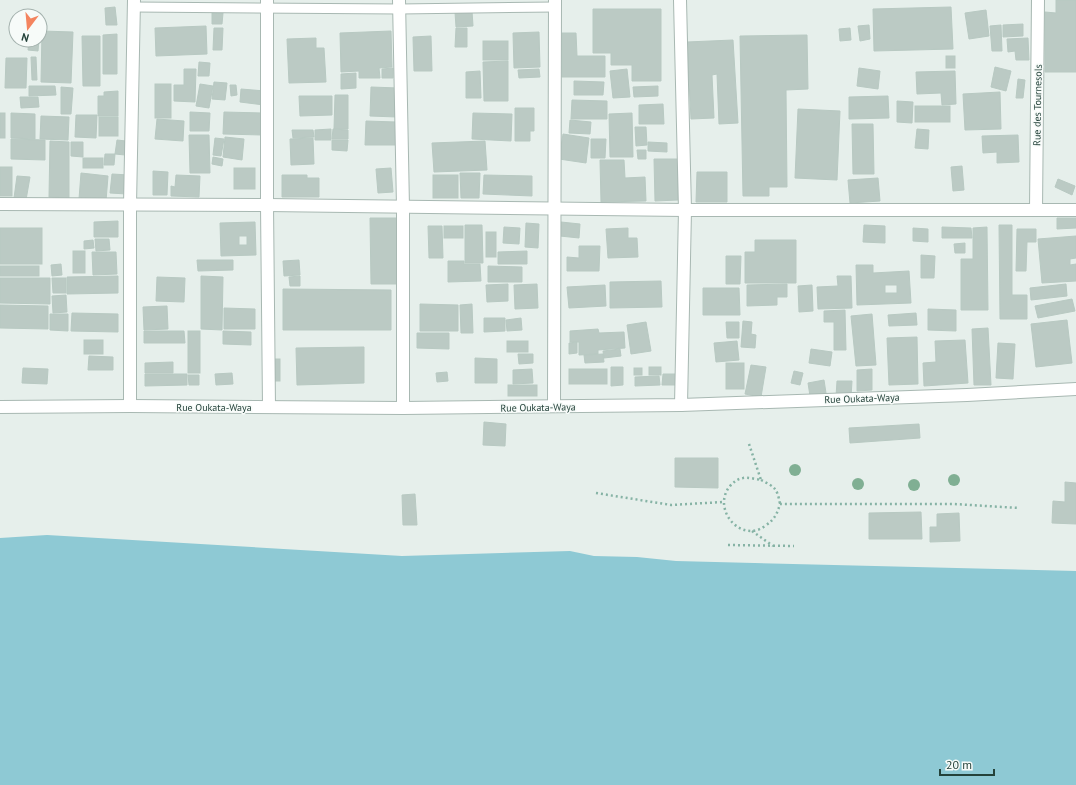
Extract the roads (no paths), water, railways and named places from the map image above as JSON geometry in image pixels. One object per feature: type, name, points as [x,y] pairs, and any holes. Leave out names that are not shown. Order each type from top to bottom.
[{"type":"street","points":[[680,0],[685,210],[681,405]]},
{"type":"street","name":"Rue des Tournesols","points":[[1036,210],[1038,0]]},
{"type":"street","points":[[554,406],[555,3]]},
{"type":"street","points":[[130,406],[130,205],[134,4]]},
{"type":"street","points":[[267,4],[269,407]]},
{"type":"street","points":[[399,5],[403,207],[404,408]]},
{"type":"street","points":[[0,204],[267,205],[685,210],[1076,210]]},
{"type":"street","name":"Rue Oukata-Waya","points":[[0,407],[130,406],[404,408],[681,405],[967,395],[1076,389]]},
{"type":"lane","points":[[134,4],[399,5],[555,3]]},
{"type":"water","points":[[47,535],[402,556],[570,551],[594,556],[637,557],[676,561],[1076,571],[1076,785],[0,785],[0,538]]}]
